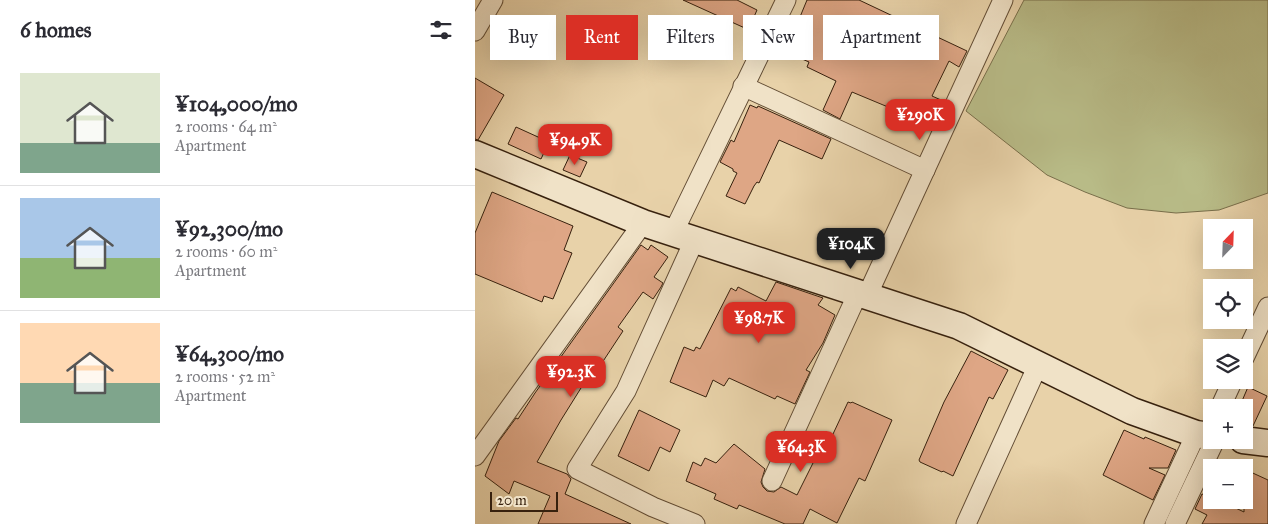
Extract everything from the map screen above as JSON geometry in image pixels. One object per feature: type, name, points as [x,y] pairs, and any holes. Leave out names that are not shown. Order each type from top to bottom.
[{"type":"street","points":[[475,31],[493,0]]},
{"type":"street","points":[[695,524],[653,507],[577,469],[627,391],[683,237],[743,86],[786,0]]},
{"type":"street","points":[[772,481],[925,170],[1003,0]]},
{"type":"street","points":[[743,86],[925,170]]},
{"type":"street","points":[[475,154],[643,223],[959,326],[1132,411],[1203,432]]},
{"type":"street","points":[[475,456],[643,223]]},
{"type":"street","points":[[1253,339],[1268,307]]},
{"type":"street","points":[[966,524],[1038,365]]},
{"type":"street","points":[[1253,441],[1268,443]]},
{"type":"street","points":[[1154,524],[1178,495],[1203,444]]},
{"type":"street","points":[[1175,524],[1178,495]]},
{"type":"green space","points":[[1024,0],[1268,0],[1268,193],[1219,210],[1176,213],[1127,208],[1047,175],[966,111]]},
{"type":"building","points":[[683,0],[737,0],[757,10],[755,15],[743,15],[743,27],[733,23],[733,15],[716,15]]},
{"type":"building","points":[[807,0],[859,0],[891,15],[823,15],[823,60],[939,60],[939,38],[967,51],[959,67],[949,61],[932,96],[941,100],[934,116],[929,114],[924,122],[852,92],[840,119],[823,110],[836,81],[807,67],[809,62],[804,60],[813,60],[813,15],[801,15]]},
{"type":"building","points":[[475,78],[504,95],[478,140],[475,139]]},
{"type":"building","points":[[750,105],[757,108],[758,106],[831,139],[822,159],[779,140],[759,183],[757,182],[754,186],[745,204],[726,196],[737,173],[720,162],[731,140],[734,142]]},
{"type":"building","points":[[516,127],[549,142],[541,159],[508,144]]},
{"type":"building","points":[[570,155],[587,162],[580,177],[563,170]]},
{"type":"building","points":[[492,192],[573,226],[564,250],[572,253],[553,299],[544,296],[542,302],[475,274],[475,233]]},
{"type":"building","points":[[641,245],[648,250],[651,245],[668,257],[654,277],[663,283],[653,299],[643,292],[618,327],[623,331],[594,375],[591,372],[537,462],[567,474],[571,479],[565,494],[631,524],[538,524],[550,496],[514,481],[509,494],[485,476],[499,441],[516,418],[518,419]]},
{"type":"building","points":[[776,282],[823,298],[818,305],[835,315],[823,343],[806,370],[810,372],[795,404],[777,396],[775,399],[729,378],[724,386],[713,380],[706,397],[670,382],[684,347],[694,351],[696,347],[700,349],[731,288],[736,291],[738,287],[766,301]]},
{"type":"building","points":[[971,351],[1008,370],[993,399],[989,397],[953,476],[919,460],[944,402]]},
{"type":"building","points":[[1247,389],[1252,389],[1267,396],[1253,426],[1253,399],[1243,399]]},
{"type":"building","points":[[848,402],[852,402],[892,420],[865,481],[859,478],[837,523],[810,509],[803,524],[785,524],[739,505],[737,509],[714,499],[716,494],[686,481],[693,462],[701,466],[705,458],[716,463],[734,444],[765,469],[761,482],[767,491],[774,492],[781,487],[797,495],[821,447],[826,449]]},
{"type":"building","points":[[639,410],[680,430],[670,452],[660,447],[649,471],[618,456]]},
{"type":"building","points":[[1124,430],[1176,450],[1168,468],[1149,468],[1165,475],[1153,500],[1103,475]]},
{"type":"building","points":[[1253,473],[1268,480],[1268,524],[1202,524],[1207,515],[1195,509],[1202,494],[1203,509],[1238,509],[1244,512],[1244,509],[1253,509]]}]
